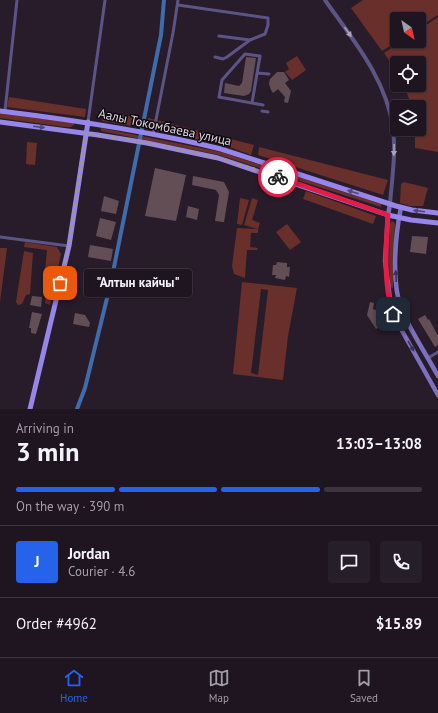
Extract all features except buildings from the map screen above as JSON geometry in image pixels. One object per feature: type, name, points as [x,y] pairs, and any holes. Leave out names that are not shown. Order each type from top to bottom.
[{"type":"main road","name":"Аалы Токомбаева улица","points":[[2,111],[88,122],[221,149],[390,204],[438,213]]},
{"type":"main road","name":"Аалы Токомбаева улица","points":[[0,122],[134,140],[218,158],[388,215],[399,218],[438,223]]},
{"type":"main road","points":[[30,409],[69,246],[88,122]]},
{"type":"main road","points":[[390,204],[385,261],[391,306],[397,321],[438,395]]},
{"type":"main road","points":[[401,207],[396,262],[397,291],[402,311],[438,376]]},
{"type":"main road","points":[[388,292],[397,291]]},
{"type":"street","points":[[2,111],[17,0]]},
{"type":"street","points":[[88,122],[105,0]]},
{"type":"street","points":[[151,134],[178,0]]},
{"type":"street","points":[[325,0],[368,60],[384,94],[390,114],[394,140],[390,204]]},
{"type":"street","points":[[178,5],[268,18],[269,21],[266,32],[250,40],[223,59],[215,57]]},
{"type":"street","points":[[219,36],[250,40]]},
{"type":"street","points":[[252,103],[260,56],[245,54],[222,80],[219,97],[252,103],[263,104]]},
{"type":"street","points":[[257,72],[269,74]]},
{"type":"street","points":[[262,111],[268,112]]},
{"type":"street","points":[[0,237],[69,246]]},
{"type":"street","points":[[428,358],[438,352]]},
{"type":"shaded area","points":[[363,0],[438,0],[438,15],[426,23],[426,12],[390,12],[390,46],[382,51],[351,8]]},
{"type":"shaded area","points":[[438,17],[438,152],[415,148],[415,136],[426,136],[426,100],[409,100],[407,92],[426,92],[426,56],[390,56],[390,62],[384,53],[392,48],[426,48],[426,25]]},
{"type":"shaded area","points":[[297,56],[306,70],[292,80],[285,72],[289,69],[286,63]]},
{"type":"shaded area","points":[[9,97],[86,109],[85,117],[7,107]]},
{"type":"shaded area","points":[[0,112],[74,123],[74,125],[71,127],[65,127],[0,118]]},
{"type":"shaded area","points":[[104,112],[140,118],[139,127],[102,121]]},
{"type":"shaded area","points":[[148,118],[254,145],[251,155],[224,145],[145,128]]},
{"type":"shaded area","points":[[101,128],[221,152],[381,204],[381,207],[219,155],[101,131]]},
{"type":"shaded area","points":[[27,142],[37,143],[35,165],[26,164]]},
{"type":"shaded area","points":[[259,147],[388,180],[383,195],[258,155]]},
{"type":"shaded area","points":[[404,182],[428,188],[423,206],[410,206],[400,203],[401,184]]},
{"type":"shaded area","points":[[306,191],[376,216],[373,224],[303,199]]},
{"type":"shaded area","points":[[240,198],[249,200],[242,225],[237,224]]},
{"type":"shaded area","points":[[252,198],[258,200],[252,220],[260,223],[258,229],[244,225]]},
{"type":"shaded area","points":[[392,221],[395,223],[393,288],[390,287],[389,259],[390,223]]},
{"type":"shaded area","points":[[287,224],[301,242],[290,250],[276,232]]},
{"type":"shaded area","points":[[237,228],[258,229],[258,233],[251,233],[250,247],[258,248],[257,250],[247,250],[245,278],[234,274],[232,266]]},
{"type":"shaded area","points":[[25,242],[57,247],[61,254],[50,305],[45,303],[46,294],[43,293],[47,250],[24,247]]},
{"type":"shaded area","points":[[0,248],[7,248],[0,302]]},
{"type":"shaded area","points":[[24,251],[33,253],[30,294],[26,295],[22,304],[18,305],[16,302]]},
{"type":"shaded area","points":[[242,282],[297,288],[288,336],[283,380],[233,374]],"holes":[[[261,289],[268,290],[258,375],[251,373]]]},
{"type":"waterway","points":[[77,409],[85,388],[111,282],[161,35],[164,0]]},
{"type":"way so far","points":[[60,283],[69,246],[86,133],[147,143],[218,158],[278,177]]},
{"type":"place","name":"\"Алтын кайчы\"","points":[[60,283]]},
{"type":"route","points":[[278,177],[388,215],[385,261],[389,298],[393,314]]}]
